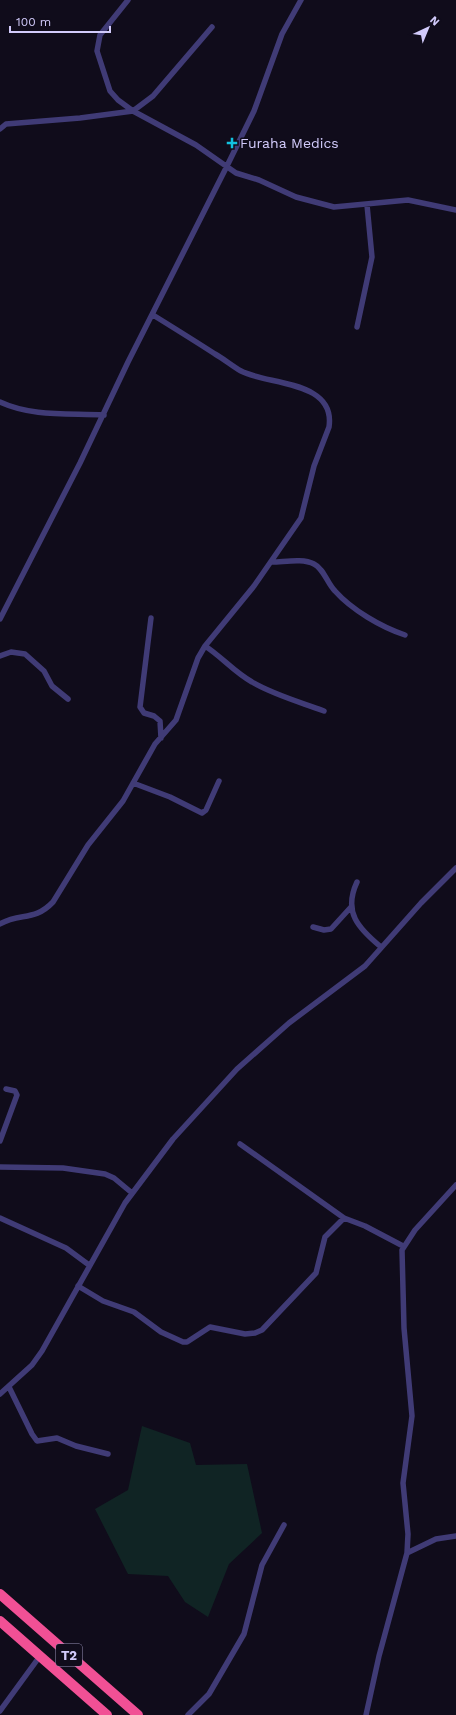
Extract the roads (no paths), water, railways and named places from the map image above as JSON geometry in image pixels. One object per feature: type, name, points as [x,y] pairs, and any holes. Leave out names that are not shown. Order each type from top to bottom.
[{"type":"highway","name":"T2","points":[[0,1594],[138,1715]]},
{"type":"highway","name":"T2","points":[[0,1621],[107,1715]]},
{"type":"street","points":[[128,0],[100,35],[97,51],[110,91],[118,100],[133,111],[196,145],[226,168],[296,197],[328,206],[367,205],[408,200],[456,210]]},
{"type":"street","points":[[0,619],[104,415],[131,357],[254,112],[282,34],[301,0]]},
{"type":"street","points":[[0,129],[6,124],[80,118],[133,111],[153,96],[212,27]]},
{"type":"street","points":[[357,327],[372,257],[367,205]]},
{"type":"street","points":[[0,924],[11,919],[36,915],[46,909],[53,902],[88,845],[114,814],[156,744],[180,714],[198,658],[205,646],[272,562],[289,537],[304,510],[314,466],[330,421],[327,408],[317,398],[298,386],[286,382],[263,379],[242,372],[153,315]]},
{"type":"street","points":[[0,402],[17,409],[41,413],[104,415]]},
{"type":"street","points":[[272,562],[303,561],[316,565],[334,590],[354,608],[404,636]]},
{"type":"street","points":[[151,618],[140,707],[144,713],[154,716],[160,721],[161,738]]},
{"type":"street","points":[[205,646],[220,656],[230,667],[252,682],[324,711]]},
{"type":"street","points":[[0,656],[11,652],[25,654],[44,671],[52,686],[68,699]]},
{"type":"street","points":[[133,783],[170,797],[202,813],[206,810],[219,781]]},
{"type":"street","points":[[0,1394],[32,1365],[42,1351],[89,1265],[132,1193],[173,1139],[237,1069],[289,1023],[355,974],[456,868]]},
{"type":"street","points":[[357,882],[352,896],[351,907],[354,917],[361,928],[381,948]]},
{"type":"street","points":[[313,927],[324,930],[332,929],[351,907]]},
{"type":"street","points":[[0,1141],[17,1096],[15,1091],[6,1089]]},
{"type":"street","points":[[240,1144],[258,1159],[305,1189],[344,1218],[365,1226],[403,1246]]},
{"type":"street","points":[[0,1167],[63,1168],[105,1174],[114,1178],[132,1193]]},
{"type":"street","points":[[366,1715],[379,1656],[407,1553],[408,1534],[404,1483],[412,1416],[403,1321],[401,1262],[403,1246],[432,1210],[456,1185]]},
{"type":"street","points":[[0,1218],[66,1248],[89,1265]]},
{"type":"street","points":[[78,1286],[102,1301],[134,1312],[162,1332],[183,1342],[187,1342],[210,1327],[236,1333],[255,1333],[267,1324],[316,1273],[325,1237],[344,1218]]},
{"type":"street","points":[[9,1387],[32,1434],[38,1441],[57,1438],[76,1446],[108,1454]]},
{"type":"street","points":[[188,1715],[209,1694],[244,1634],[262,1565],[284,1525]]},
{"type":"street","points":[[407,1553],[436,1539],[456,1536]]},
{"type":"street","points":[[0,1711],[40,1656]]},
{"type":"place","name":"Furaha Medics","points":[[232,143]]}]
